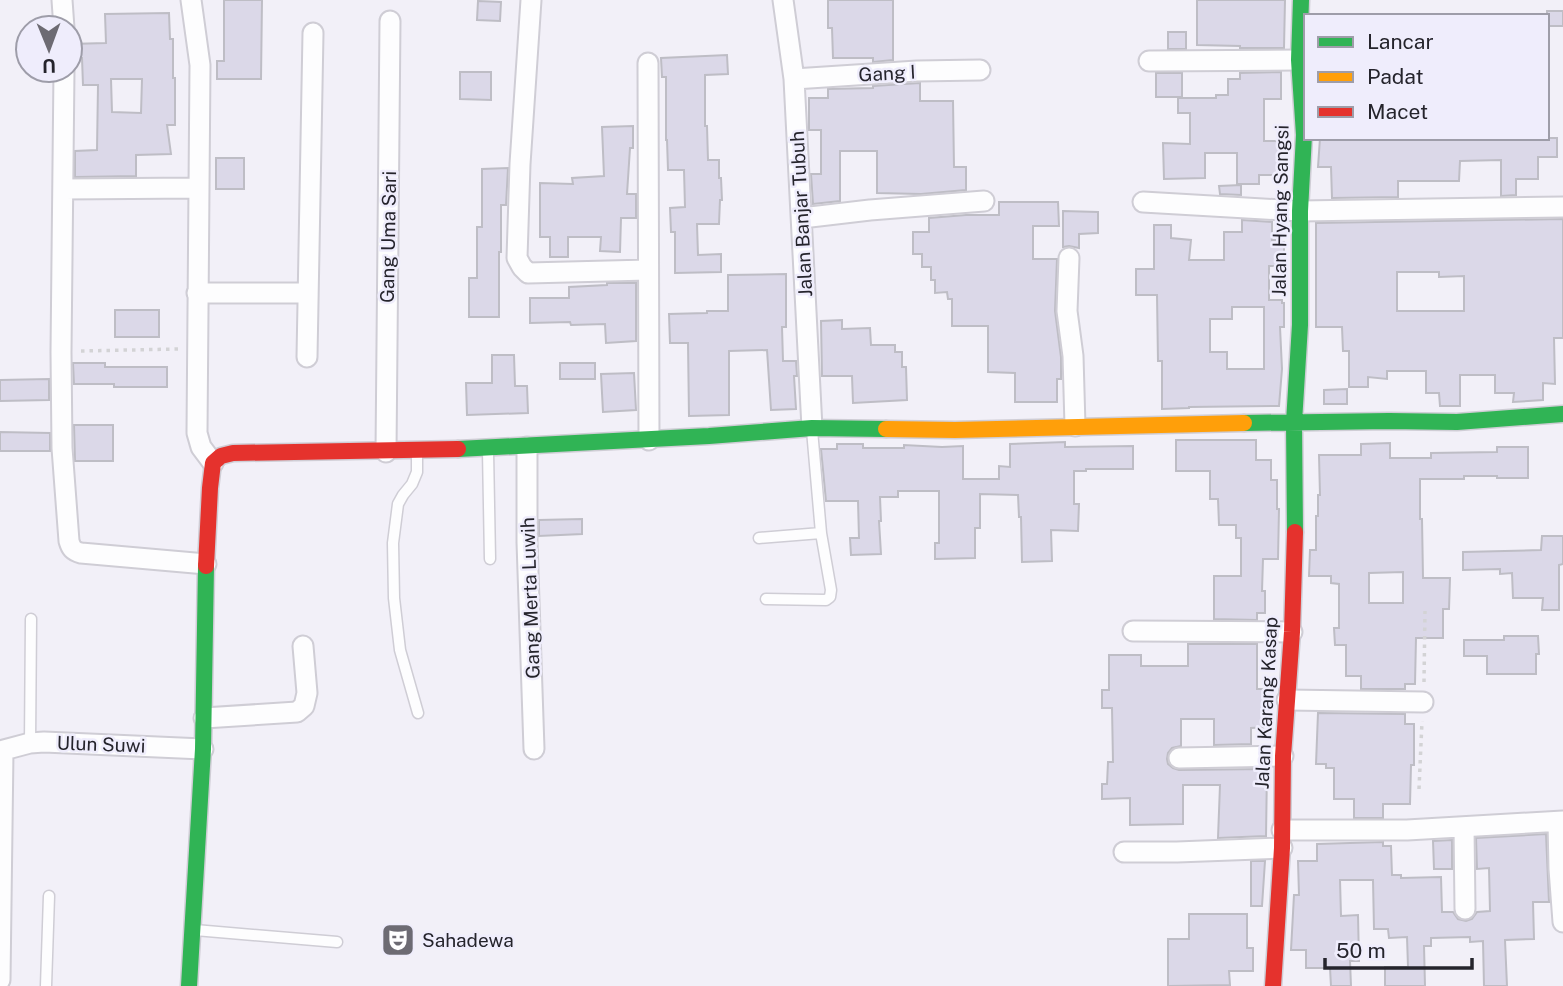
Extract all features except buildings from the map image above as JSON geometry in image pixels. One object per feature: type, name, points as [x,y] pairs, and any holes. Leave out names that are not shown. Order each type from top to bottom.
[{"type":"street","points":[[191,0],[200,65],[197,433],[201,447],[213,463]]},
{"type":"street","points":[[531,0],[517,258],[528,272],[648,270]]},
{"type":"street","name":"Jalan Banjar Tubuh","points":[[783,0],[794,79],[812,428]]},
{"type":"street","name":"Jalan Hyang Sangsi","points":[[1294,422],[1300,325],[1300,211],[1304,135],[1299,60],[1301,0]]},
{"type":"street","name":"Gang Uma Sari","points":[[386,452],[390,22]]},
{"type":"street","points":[[307,357],[313,33]]},
{"type":"street","points":[[1149,61],[1299,60]]},
{"type":"street","points":[[648,63],[649,440]]},
{"type":"street","name":"Gang I","points":[[794,79],[980,70]]},
{"type":"street","points":[[64,84],[62,448],[69,541],[75,552],[206,564]]},
{"type":"street","points":[[63,188],[198,188]]},
{"type":"street","points":[[802,218],[984,201]]},
{"type":"street","points":[[1143,202],[1300,211],[1563,206]]},
{"type":"street","points":[[1069,258],[1067,311],[1073,356],[1075,426]]},
{"type":"street","points":[[197,293],[308,293]]},
{"type":"street","points":[[189,986],[204,749],[206,564],[211,470],[213,463],[221,456],[233,453],[488,449],[812,428],[955,430],[1294,422],[1457,422],[1563,414]]},
{"type":"street","name":"Jalan Karang Kasap","points":[[1273,986],[1282,839],[1283,756],[1292,632],[1294,422]]},
{"type":"street","name":"Gang Merta Luwih","points":[[527,447],[527,542],[534,749]]},
{"type":"street","points":[[1133,631],[1292,632]]},
{"type":"street","points":[[204,718],[297,712],[304,706],[307,694],[303,646]]},
{"type":"street","points":[[1287,700],[1423,702]]},
{"type":"street","name":"Ulun Suwi","points":[[1,751],[30,743],[60,742],[204,749]]},
{"type":"street","points":[[0,980],[1,751]]},
{"type":"street","points":[[1179,758],[1283,756]]},
{"type":"street","points":[[1124,852],[1177,852],[1282,839],[1561,822],[1559,869],[1563,922]]},
{"type":"street","points":[[1464,827],[1465,909]]},
{"type":"lane","points":[[766,599],[826,600],[831,597],[821,533],[812,428]]},
{"type":"lane","points":[[488,449],[490,559]]},
{"type":"lane","points":[[417,451],[417,472],[398,504],[393,543],[394,598],[400,650],[418,713]]},
{"type":"lane","points":[[759,537],[821,533]]},
{"type":"lane","points":[[30,743],[31,619]]},
{"type":"lane","points":[[46,986],[49,896]]},
{"type":"lane","points":[[192,930],[337,942]]},
{"type":"path","points":[[61,352],[197,348]]},
{"type":"traffic: fast","points":[[1295,532],[1294,422],[1300,325],[1300,211],[1304,135],[1299,60],[1301,0]]},
{"type":"traffic: fast","points":[[1244,423],[1457,422],[1563,414]]},
{"type":"traffic: fast","points":[[458,449],[812,428],[886,429]]},
{"type":"traffic: fast","points":[[189,986],[203,749],[206,566]]},
{"type":"traffic: slow","points":[[886,429],[955,430],[1244,423]]},
{"type":"traffic: jam","points":[[206,566],[213,463],[221,456],[233,453],[458,449]]},
{"type":"traffic: jam","points":[[1273,986],[1282,848],[1283,756],[1292,632],[1295,532]]},
{"type":"place","name":"Sahadewa","points":[[398,940]]}]
